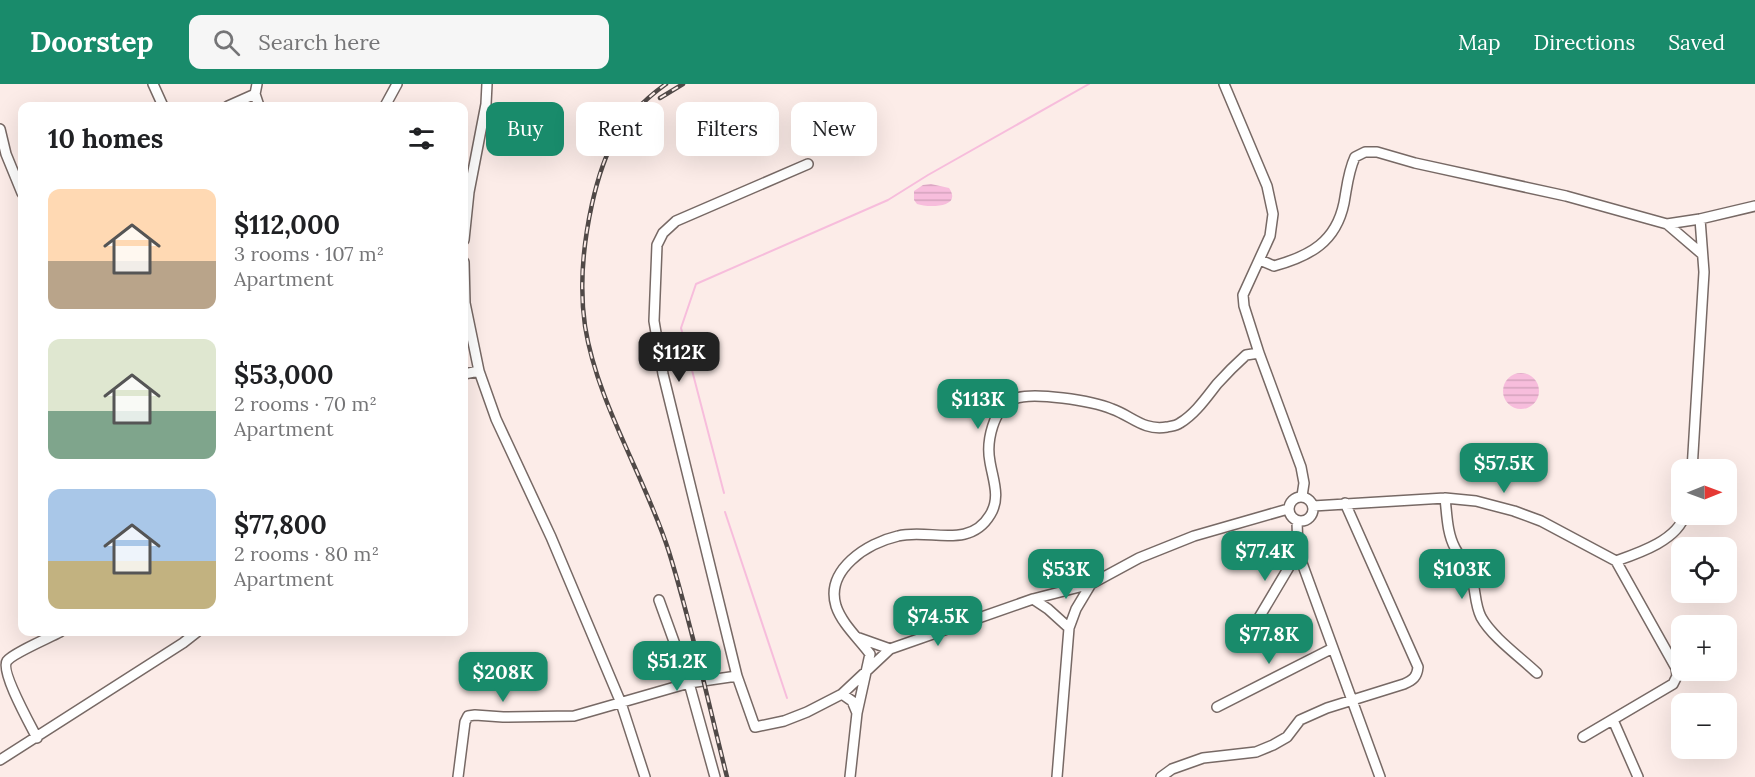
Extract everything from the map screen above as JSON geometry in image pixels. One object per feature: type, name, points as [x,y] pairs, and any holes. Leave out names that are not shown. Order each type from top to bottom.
[{"type":"street","points":[[153,84],[161,102]]},
{"type":"street","points":[[387,102],[396,84]]},
{"type":"street","points":[[468,202],[486,104],[487,84]]},
{"type":"street","points":[[1224,84],[1267,186],[1273,214],[1270,236],[1243,295],[1259,353],[1301,467],[1304,483],[1302,496]]},
{"type":"street","points":[[235,102],[256,89]]},
{"type":"street","points":[[0,129],[6,154],[18,183]]},
{"type":"street","points":[[1260,260],[1274,266],[1315,251],[1336,225],[1343,205],[1349,168],[1355,157],[1365,152],[1377,152],[1415,163],[1566,195],[1667,224],[1701,219],[1755,206]]},
{"type":"street","points":[[808,164],[676,221],[663,233],[657,245],[654,321],[663,374],[737,676],[755,727],[792,718],[842,694],[890,649],[1033,599],[1091,584],[1139,558],[1194,536],[1288,509]]},
{"type":"street","points":[[1693,459],[1704,272],[1701,219]]},
{"type":"street","points":[[1667,224],[1702,254]]},
{"type":"street","points":[[468,318],[479,371],[496,419],[551,537],[621,703],[645,777]]},
{"type":"street","points":[[850,777],[857,713],[870,654],[841,618],[834,594],[837,580],[854,556],[899,535],[966,534],[982,527],[992,513],[995,504],[996,486],[989,460],[992,425],[999,410],[1012,399],[1027,395],[1101,405],[1114,409],[1144,426],[1160,428],[1178,425],[1195,411],[1246,355],[1259,353]]},
{"type":"street","points":[[468,373],[479,371]]},
{"type":"street","points":[[1302,496],[1309,499],[1313,506],[1312,514],[1309,518],[1297,521],[1291,517],[1288,509],[1292,500],[1302,496]]},
{"type":"street","points":[[1313,506],[1445,498],[1476,501],[1541,521],[1616,561],[1676,668],[1677,676],[1673,684],[1582,737]]},
{"type":"street","points":[[1445,498],[1448,527],[1454,547],[1469,569],[1481,617],[1537,673]]},
{"type":"street","points":[[1161,777],[1172,768],[1203,758],[1256,752],[1287,737],[1300,720],[1327,708],[1412,681],[1417,675],[1418,667],[1345,503]]},
{"type":"street","points":[[1297,521],[1298,552],[1380,777]]},
{"type":"street","points":[[1616,561],[1647,550],[1671,535],[1681,525]]},
{"type":"street","points":[[1254,626],[1298,552]]},
{"type":"street","points":[[1057,777],[1069,628],[1076,609],[1091,584]]},
{"type":"street","points":[[1033,599],[1069,628]]},
{"type":"street","points":[[659,600],[689,683],[715,777]]},
{"type":"street","points":[[37,738],[7,678],[5,665],[7,661],[53,636]]},
{"type":"street","points":[[0,760],[192,636]]},
{"type":"street","points":[[859,638],[890,649]]},
{"type":"street","points":[[1217,706],[1333,648]]},
{"type":"street","points":[[458,777],[465,722],[468,716],[574,716],[689,683],[737,676]]},
{"type":"street","points":[[842,694],[852,701],[857,713]]},
{"type":"street","points":[[1613,720],[1638,777]]},
{"type":"shaded area","points":[[931,184],[949,188],[952,195],[951,200],[936,206],[917,204],[914,200],[914,191],[923,185]]},
{"type":"shaded area","points":[[1521,373],[1533,379],[1539,391],[1533,403],[1521,409],[1509,403],[1503,391],[1509,379]]},
{"type":"waterway","points":[[724,493],[681,328],[696,284],[888,200],[1089,84]]},
{"type":"waterway","points":[[725,512],[787,698]]},
{"type":"railway","points":[[666,84],[650,96],[626,122],[616,136],[602,167],[592,204],[584,250],[583,311],[591,355],[600,384],[669,552],[727,777]]},
{"type":"railway","points":[[660,98],[683,84]]}]
